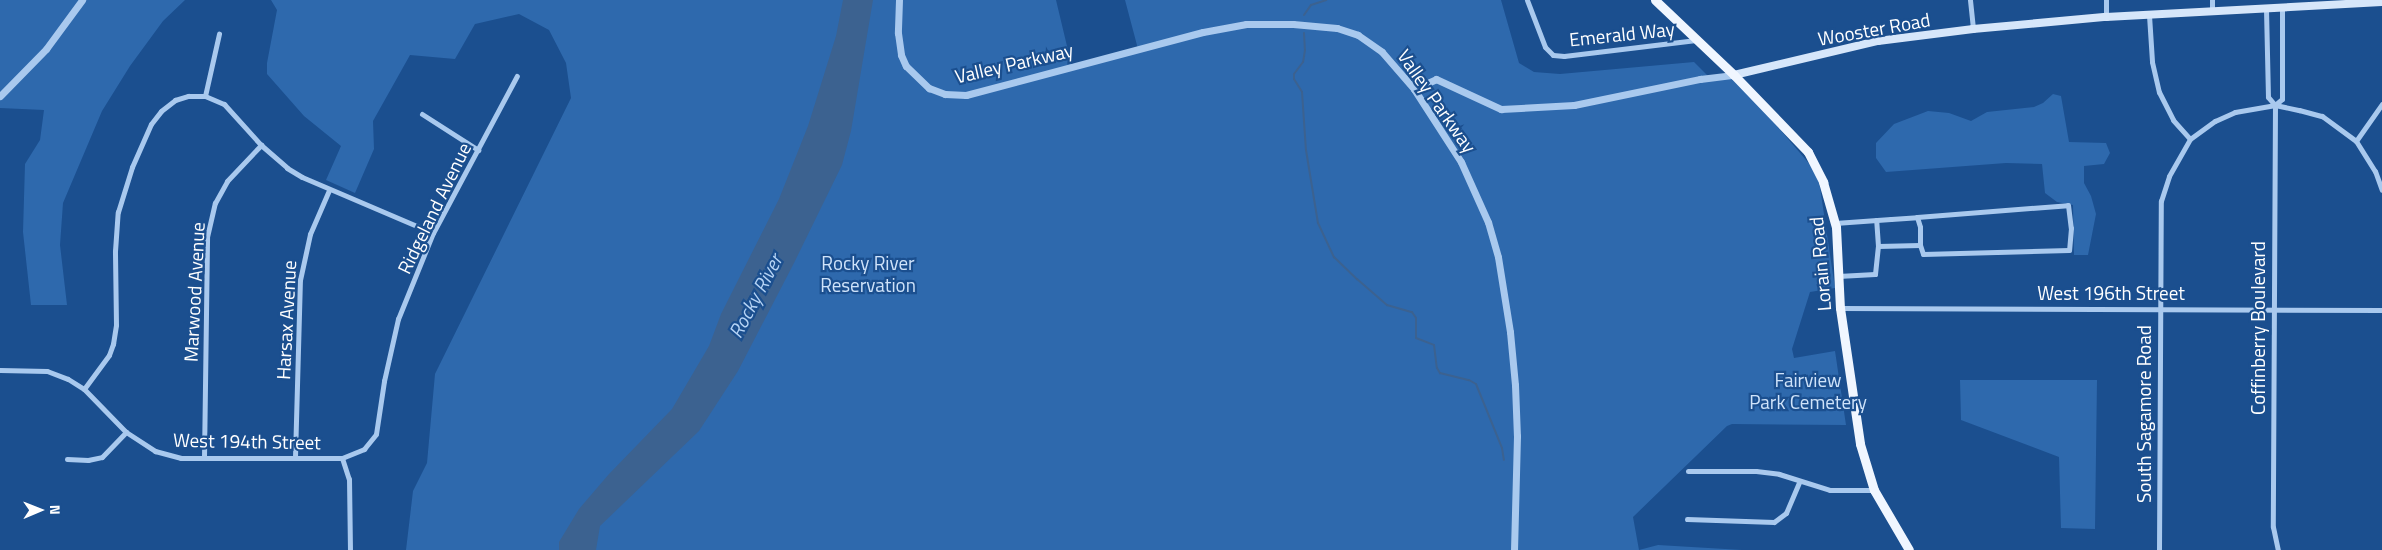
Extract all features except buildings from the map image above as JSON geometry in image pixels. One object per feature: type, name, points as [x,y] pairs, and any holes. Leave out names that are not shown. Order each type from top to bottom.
[{"type":"main road","name":"Lorain Road","points":[[1655,0],[1734,75],[1808,152],[1823,182],[1835,224],[1840,308],[1860,444],[1874,490],[1909,550]]},
{"type":"main road","name":"Wooster Road","points":[[1734,75],[1878,41],[1973,29],[2149,14],[2382,2]]},
{"type":"street","points":[[0,96],[46,49],[82,0]]},
{"type":"street","name":"Valley Parkway","points":[[899,0],[898,33],[904,61],[910,71],[929,88],[945,94],[966,95],[1203,32],[1246,24],[1337,28],[1358,35],[1382,52],[1414,89],[1461,162],[1488,222],[1498,257],[1510,332],[1515,385],[1517,436],[1514,550]]},
{"type":"street","name":"Emerald Way","points":[[1527,0],[1545,48],[1553,56],[1696,40]]},
{"type":"street","points":[[1970,0],[1973,29]]},
{"type":"street","points":[[2106,0],[2106,17]]},
{"type":"street","points":[[2212,0],[2212,12]]},
{"type":"street","name":"Coffinberry Boulevard","points":[[2275,105],[2282,99],[2282,7]]},
{"type":"street","name":"Coffinberry Boulevard","points":[[2266,9],[2268,97],[2275,105],[2272,309],[2272,527],[2278,550]]},
{"type":"street","points":[[2149,14],[2152,62],[2159,92],[2173,120],[2190,139]]},
{"type":"street","points":[[205,96],[219,34]]},
{"type":"street","name":"Wooster Road","points":[[1414,89],[1436,79],[1501,109],[1574,105],[1700,79],[1734,75]]},
{"type":"street","name":"Ridgeland Avenue","points":[[342,458],[364,449],[376,434],[384,381],[398,319],[433,233],[517,76]]},
{"type":"street","points":[[84,389],[109,355],[113,344],[116,325],[115,251],[118,212],[132,167],[151,124],[161,111],[182,98],[205,96],[224,104],[261,145],[287,168],[329,190],[433,233]]},
{"type":"street","points":[[2356,141],[2382,104]]},
{"type":"street","points":[[2275,105],[2322,116],[2356,141],[2375,171],[2382,190]]},
{"type":"street","name":"South Sagamore Road","points":[[2159,550],[2161,201],[2169,176],[2190,139],[2215,121],[2235,112],[2275,105]]},
{"type":"street","points":[[422,114],[478,150]]},
{"type":"street","name":"Marwood Avenue","points":[[204,457],[207,237],[216,203],[227,181],[261,145]]},
{"type":"street","name":"Harsax Avenue","points":[[295,457],[300,280],[310,234],[329,190]]},
{"type":"street","points":[[1835,224],[1876,220],[2068,205],[2071,228],[2069,250],[1923,254],[1920,245],[1920,227],[1917,217]]},
{"type":"street","points":[[1838,276],[1875,274],[1878,246],[1876,220]]},
{"type":"street","points":[[1878,246],[1920,245]]},
{"type":"street","name":"West 196th Street","points":[[1840,308],[2382,310]]},
{"type":"street","name":"West 194th Street","points":[[0,370],[47,371],[68,379],[84,389],[126,432],[155,451],[181,458],[342,458]]},
{"type":"street","points":[[67,459],[88,460],[102,457],[126,432]]},
{"type":"street","points":[[342,458],[349,479],[350,550]]},
{"type":"street","points":[[1688,472],[1756,471],[1779,474],[1799,482],[1830,490],[1874,490]]},
{"type":"street","points":[[1687,519],[1774,522],[1786,513],[1799,482]]},
{"type":"green space","points":[[0,0],[185,0],[163,21],[130,66],[102,111],[63,203],[60,245],[67,305],[31,305],[23,232],[25,164],[40,140],[44,110],[0,108]]},
{"type":"green space","name":"Rocky River Reservation","points":[[271,0],[1056,0],[1072,67],[1138,49],[1125,0],[1501,0],[1519,63],[1534,72],[1560,74],[1694,62],[1712,80],[1734,76],[1818,174],[1835,288],[1810,292],[1792,349],[1794,358],[1835,351],[1846,425],[1732,424],[1727,426],[1633,517],[1639,550],[406,550],[413,491],[427,463],[435,374],[571,98],[566,63],[549,30],[519,14],[475,24],[455,59],[410,55],[373,121],[374,149],[355,193],[326,180],[341,146],[304,116],[267,74],[267,63],[277,10]]},
{"type":"green space","points":[[2053,94],[2061,96],[2069,142],[2106,143],[2110,153],[2104,164],[2084,166],[2084,183],[2091,196],[2096,214],[2088,255],[2074,255],[2073,205],[2057,202],[2045,193],[2042,164],[2006,163],[1886,172],[1876,158],[1876,143],[1894,124],[1928,111],[1949,113],[1971,121],[1987,112],[2034,107],[2043,103]]},
{"type":"green space","points":[[1960,380],[2097,380],[2095,529],[2061,528],[2059,457],[1961,420]]},
{"type":"green space","points":[[1658,545],[1742,550],[1639,550]]},
{"type":"water","name":"Rocky River","points":[[843,0],[873,0],[851,131],[842,165],[794,263],[738,371],[699,431],[600,526],[596,550],[559,550],[559,542],[579,509],[609,474],[672,409],[709,346],[721,314],[779,199],[808,126],[836,36]]},
{"type":"waterway","points":[[1304,15],[1311,5],[1326,0]]},
{"type":"waterway","points":[[1304,33],[1305,50],[1303,62],[1294,74],[1294,79],[1302,92],[1306,150],[1318,223],[1334,257],[1357,279],[1387,305],[1412,312],[1416,318],[1416,338],[1434,345],[1437,368],[1440,373],[1469,380],[1476,384],[1502,448],[1504,460]]},
{"type":"park label","name":"Fairview Park Cemetery","points":[[1808,391]]}]
